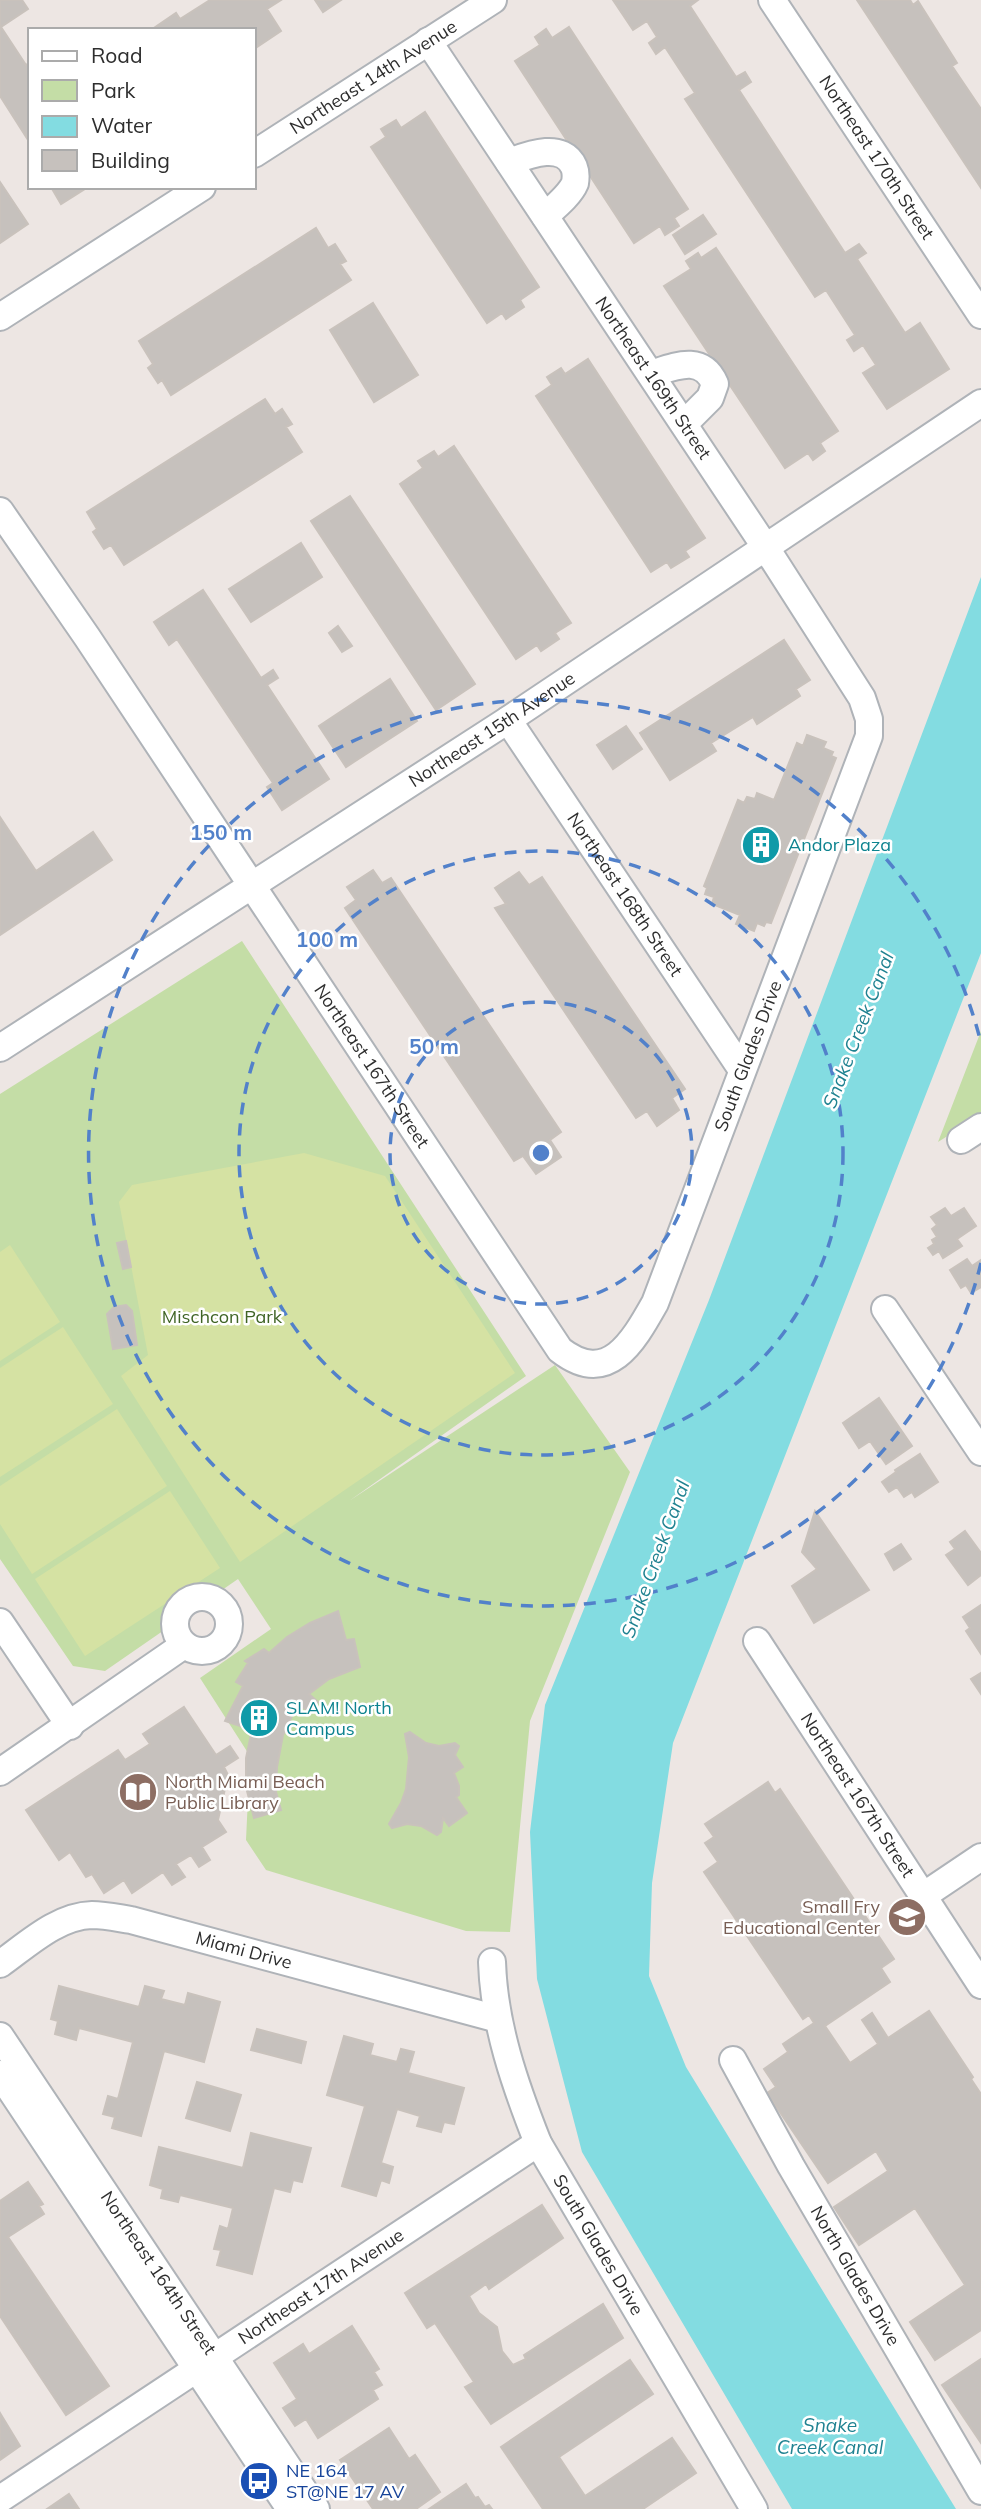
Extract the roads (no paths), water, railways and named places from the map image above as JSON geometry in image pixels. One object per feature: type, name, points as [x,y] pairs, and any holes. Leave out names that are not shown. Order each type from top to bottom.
[{"type":"street","name":"Northeast 14th Avenue","points":[[256,152],[493,0]]},
{"type":"street","name":"Northeast 170th Street","points":[[772,0],[981,315]]},
{"type":"street","name":"Northeast 169th Street","points":[[428,41],[766,548],[862,698],[869,719]]},
{"type":"street","points":[[509,162],[533,153],[552,152],[564,155],[572,162],[576,172],[574,185],[545,216]]},
{"type":"street","points":[[0,317],[199,189]]},
{"type":"street","points":[[650,374],[691,365],[709,370],[715,384],[710,398],[684,424]]},
{"type":"street","name":"Northeast 15th Avenue","points":[[0,1048],[508,720],[981,403]]},
{"type":"street","name":"Northeast 167th Street","points":[[0,511],[74,617],[560,1350],[573,1360],[589,1365]]},
{"type":"street","name":"South Glades Drive","points":[[589,1365],[603,1363],[625,1348],[655,1303],[869,736],[869,719]]},
{"type":"street","name":"Northeast 168th Street","points":[[508,720],[742,1070]]},
{"type":"street","points":[[885,1309],[981,1452]]},
{"type":"street","points":[[0,1622],[70,1726]]},
{"type":"street","name":"Northeast 167th Street","points":[[757,1640],[981,1985]]},
{"type":"street","points":[[0,1772],[184,1645]]},
{"type":"street","points":[[923,1896],[981,1857]]},
{"type":"street","name":"Miami Drive","points":[[0,1964],[59,1923],[90,1915],[108,1916],[498,2019]]},
{"type":"street","name":"South Glades Drive","points":[[492,1962],[492,1990],[498,2019],[515,2085],[538,2143],[754,2509]]},
{"type":"street","name":"Northeast 164th Street","points":[[0,2036],[205,2364],[290,2509]]},
{"type":"street","name":"North Glades Drive","points":[[733,2060],[791,2166],[981,2491]]},
{"type":"street","name":"Northeast 164th Street","points":[[0,2074],[205,2364],[316,2509]]},
{"type":"street","name":"Northeast 17th Avenue","points":[[0,2499],[538,2143]]},
{"type":"water","name":"Snake Creek Canal","points":[[981,577],[981,953],[673,1743],[652,1883],[649,1976],[686,2067],[956,2509],[792,2509],[582,2152],[537,1979],[530,1832],[545,1705],[709,1300]]},
{"type":"place","name":"Andor Plaza","points":[[761,845]]},
{"type":"place","name":"SLAM! North Campus","points":[[259,1718]]},
{"type":"place","name":"North Miami Beach Public Library","points":[[138,1792]]},
{"type":"place","name":"Small Fry Educational Center","points":[[907,1917]]},
{"type":"place","name":"NE 164 ST@NE 17 AV","points":[[259,2481]]},
{"type":"park label","name":"Mischcon Park","points":[[222,1317]]}]
